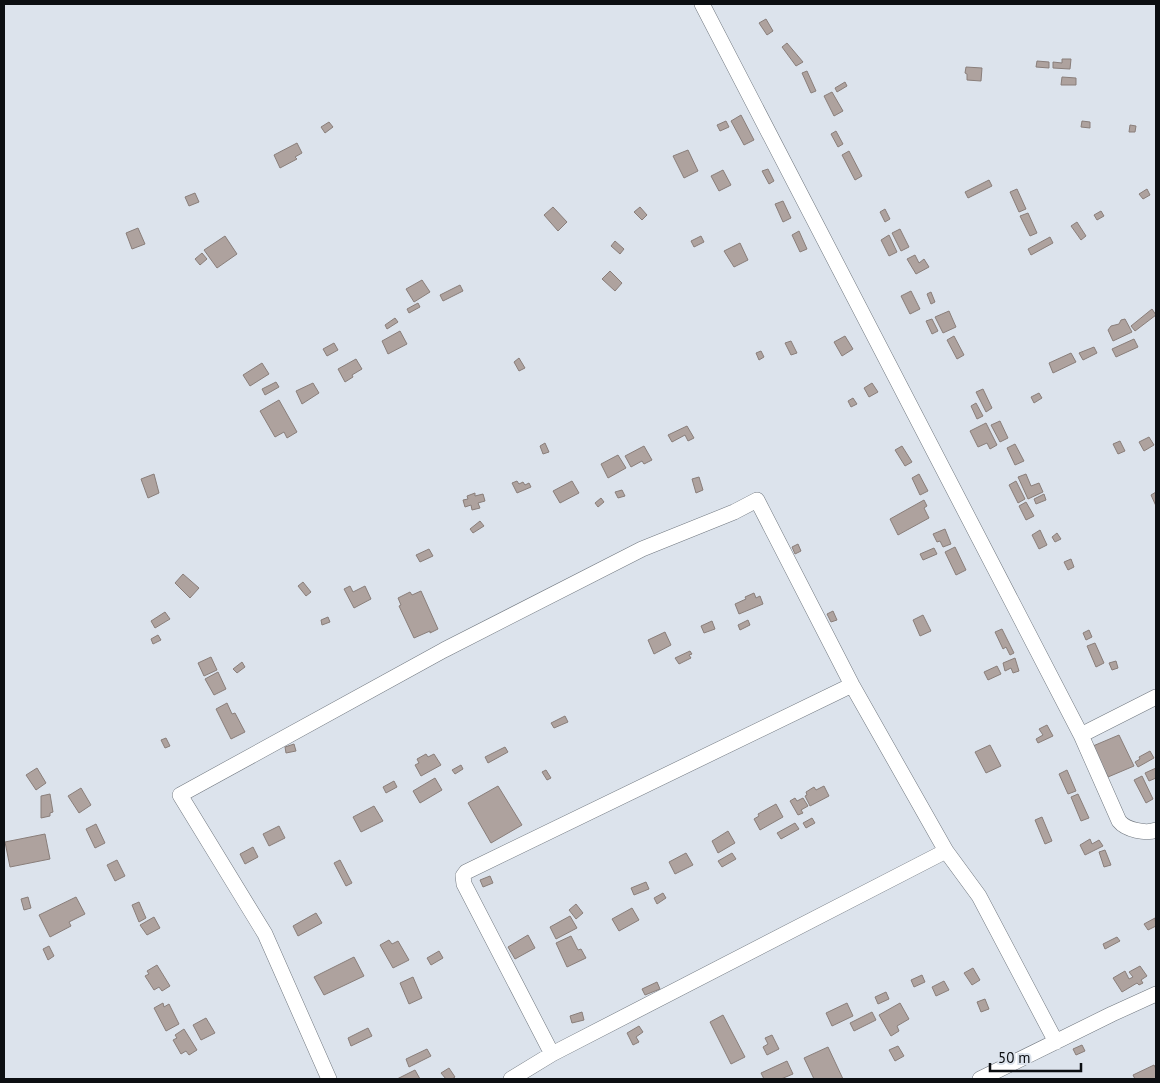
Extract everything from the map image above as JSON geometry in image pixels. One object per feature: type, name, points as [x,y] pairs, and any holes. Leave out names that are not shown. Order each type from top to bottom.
[{"type":"street","points":[[702,4],[1081,734],[1119,822],[1124,827],[1150,832],[1156,830]]},
{"type":"street","points":[[329,1079],[265,934],[180,795],[444,650],[642,549],[734,512],[756,500],[852,685],[946,850],[979,896],[1056,1042]]},
{"type":"street","points":[[552,1054],[464,884],[466,872],[852,685]]},
{"type":"street","points":[[1081,734],[1156,697]]},
{"type":"street","points":[[511,1079],[552,1054],[946,850]]},
{"type":"street","points":[[980,1079],[1156,994]]},
{"type":"building","points":[[766,19],[773,31],[767,35],[759,23]]},
{"type":"building","points":[[787,43],[803,62],[796,66],[782,47]]},
{"type":"building","points":[[1062,59],[1071,59],[1070,69],[1053,68],[1053,62],[1062,63]]},
{"type":"building","points":[[1037,61],[1049,62],[1049,68],[1036,67]]},
{"type":"building","points":[[966,67],[982,68],[981,81],[967,80]]},
{"type":"building","points":[[807,71],[816,91],[811,93],[802,73]]},
{"type":"building","points":[[1062,77],[1076,78],[1076,85],[1061,85]]},
{"type":"building","points":[[845,82],[847,86],[837,92],[835,88]]},
{"type":"building","points":[[832,92],[843,111],[834,116],[824,96]]},
{"type":"building","points":[[741,115],[754,140],[744,145],[731,121]]},
{"type":"building","points":[[726,121],[729,127],[720,131],[717,125]]},
{"type":"building","points":[[1082,121],[1090,122],[1090,128],[1081,127]]},
{"type":"building","points":[[329,122],[333,127],[325,133],[321,127]]},
{"type":"building","points":[[1130,125],[1136,126],[1135,132],[1129,132]]},
{"type":"building","points":[[836,131],[843,144],[838,147],[831,134]]},
{"type":"building","points":[[297,143],[302,153],[295,157],[297,159],[280,168],[274,155]]},
{"type":"building","points":[[688,150],[698,171],[684,178],[673,156]]},
{"type":"building","points":[[849,151],[862,176],[855,180],[842,155]]},
{"type":"building","points":[[768,169],[774,181],[769,184],[762,171]]},
{"type":"building","points":[[723,170],[731,185],[719,191],[711,176]]},
{"type":"building","points":[[989,180],[992,186],[968,198],[965,192]]},
{"type":"building","points":[[1017,189],[1026,209],[1019,212],[1010,192]]},
{"type":"building","points":[[1147,189],[1150,195],[1143,199],[1139,194]]},
{"type":"building","points":[[195,193],[199,202],[189,206],[185,197]]},
{"type":"building","points":[[783,201],[791,218],[783,222],[775,204]]},
{"type":"building","points":[[553,207],[567,222],[558,231],[544,215]]},
{"type":"building","points":[[640,207],[647,215],[642,220],[634,212]]},
{"type":"building","points":[[885,209],[890,219],[885,222],[880,212]]},
{"type":"building","points":[[1101,211],[1104,216],[1097,220],[1094,215]]},
{"type":"building","points":[[1028,213],[1037,233],[1030,236],[1020,216]]},
{"type":"building","points":[[1077,222],[1086,236],[1081,240],[1071,226]]},
{"type":"building","points":[[138,228],[145,244],[132,249],[126,233]]},
{"type":"building","points":[[900,229],[909,247],[901,251],[892,233]]},
{"type":"building","points":[[799,231],[807,249],[800,252],[792,235]]},
{"type":"building","points":[[889,235],[897,252],[889,256],[881,240]]},
{"type":"building","points":[[225,236],[237,254],[217,268],[204,250]]},
{"type":"building","points":[[701,236],[704,242],[694,247],[691,241]]},
{"type":"building","points":[[1050,237],[1053,243],[1031,255],[1028,249]]},
{"type":"building","points":[[615,241],[624,249],[620,254],[611,246]]},
{"type":"building","points":[[740,243],[748,260],[734,267],[724,251]]},
{"type":"building","points":[[202,253],[207,259],[200,265],[195,259]]},
{"type":"building","points":[[915,255],[919,263],[924,259],[929,267],[916,274],[907,259]]},
{"type":"building","points":[[610,271],[622,283],[615,291],[602,279]]},
{"type":"building","points":[[422,280],[430,292],[414,302],[406,289]]},
{"type":"building","points":[[460,285],[463,291],[443,301],[440,295]]},
{"type":"building","points":[[911,291],[920,309],[910,314],[901,296]]},
{"type":"building","points":[[931,292],[935,302],[931,304],[927,294]]},
{"type":"building","points":[[418,303],[420,307],[409,313],[407,309]]},
{"type":"building","points":[[1152,309],[1156,315],[1135,331],[1131,326]]},
{"type":"building","points":[[949,311],[956,327],[943,333],[935,317]]},
{"type":"building","points":[[395,318],[398,322],[387,329],[385,325]]},
{"type":"building","points":[[932,319],[938,331],[932,334],[926,321]]},
{"type":"building","points":[[1125,319],[1132,332],[1113,341],[1108,330],[1111,326],[1119,324],[1121,320]]},
{"type":"building","points":[[400,331],[407,344],[388,354],[382,341]]},
{"type":"building","points":[[845,336],[853,349],[842,356],[834,342]]},
{"type":"building","points":[[954,336],[964,355],[957,359],[947,340]]},
{"type":"building","points":[[1134,339],[1138,347],[1116,357],[1112,349]]},
{"type":"building","points":[[791,341],[797,353],[791,355],[785,343]]},
{"type":"building","points":[[334,343],[338,350],[327,356],[323,349]]},
{"type":"building","points":[[1094,347],[1097,353],[1083,360],[1079,353]]},
{"type":"building","points":[[761,351],[764,357],[759,360],[756,353]]},
{"type":"building","points":[[1071,353],[1076,362],[1053,373],[1049,363]]},
{"type":"building","points":[[519,358],[525,368],[519,371],[514,362]]},
{"type":"building","points":[[356,359],[362,369],[345,382],[338,369]]},
{"type":"building","points":[[262,363],[269,374],[250,386],[243,375]]},
{"type":"building","points":[[276,382],[279,387],[265,395],[262,389]]},
{"type":"building","points":[[313,383],[319,393],[302,404],[296,391]]},
{"type":"building","points":[[872,383],[878,392],[869,397],[864,388]]},
{"type":"building","points":[[983,389],[992,408],[986,412],[976,392]]},
{"type":"building","points":[[1039,393],[1042,398],[1034,403],[1031,397]]},
{"type":"building","points":[[853,398],[857,404],[851,407],[848,401]]},
{"type":"building","points":[[279,400],[297,432],[287,438],[284,432],[275,437],[260,411]]},
{"type":"building","points":[[976,403],[983,416],[977,419],[971,406]]},
{"type":"building","points":[[1000,421],[1008,438],[1000,442],[991,425]]},
{"type":"building","points":[[986,423],[997,445],[990,449],[987,443],[978,447],[970,431]]},
{"type":"building","points":[[687,426],[694,438],[688,441],[685,435],[672,442],[668,435]]},
{"type":"building","points":[[1149,437],[1154,445],[1144,451],[1139,442]]},
{"type":"building","points":[[1120,441],[1125,451],[1118,454],[1113,444]]},
{"type":"building","points":[[545,443],[549,452],[543,454],[540,446]]},
{"type":"building","points":[[1015,444],[1024,461],[1015,465],[1007,448]]},
{"type":"building","points":[[644,446],[652,460],[644,464],[642,461],[631,467],[625,456]]},
{"type":"building","points":[[902,446],[912,462],[905,466],[895,450]]},
{"type":"building","points":[[618,455],[626,468],[608,478],[601,464]]},
{"type":"building","points":[[154,474],[159,493],[148,498],[141,479]]},
{"type":"building","points":[[919,474],[928,491],[920,495],[912,478]]},
{"type":"building","points":[[1026,474],[1031,486],[1039,483],[1043,492],[1028,499],[1018,477]]},
{"type":"building","points":[[699,477],[703,490],[696,493],[692,479]]},
{"type":"building","points":[[517,481],[519,484],[523,482],[525,485],[529,483],[531,487],[517,493],[512,483]]},
{"type":"building","points":[[572,481],[579,493],[560,503],[553,491]]},
{"type":"building","points":[[1016,481],[1025,499],[1018,503],[1009,485]]},
{"type":"building","points":[[622,490],[625,496],[618,498],[615,492]]},
{"type":"building","points":[[1156,492],[1156,506],[1151,495]]},
{"type":"building","points":[[475,493],[475,496],[483,494],[485,501],[478,503],[480,508],[472,510],[471,505],[465,507],[463,500],[468,499],[467,496]]},
{"type":"building","points":[[1044,494],[1046,500],[1036,504],[1034,499]]},
{"type":"building","points":[[601,498],[604,502],[598,507],[595,503]]},
{"type":"building","points":[[924,500],[927,506],[924,508],[929,518],[898,535],[890,519]]},
{"type":"building","points":[[1026,502],[1034,516],[1026,520],[1019,506]]},
{"type":"building","points":[[480,521],[484,526],[473,533],[470,529]]},
{"type":"building","points":[[945,529],[951,544],[943,547],[940,541],[937,542],[933,534]]},
{"type":"building","points":[[1040,530],[1047,545],[1039,549],[1032,535]]},
{"type":"building","points":[[1057,533],[1061,539],[1055,542],[1052,537]]},
{"type":"building","points":[[798,544],[801,551],[795,554],[792,547]]},
{"type":"building","points":[[955,547],[966,570],[956,575],[945,552]]},
{"type":"building","points":[[934,548],[937,554],[923,560],[920,554]]},
{"type":"building","points":[[429,549],[433,556],[420,562],[416,555]]},
{"type":"building","points":[[1071,559],[1074,567],[1068,570],[1064,562]]},
{"type":"building","points":[[183,574],[199,588],[190,598],[175,583]]},
{"type":"building","points":[[303,582],[311,592],[306,596],[298,586]]},
{"type":"building","points":[[350,586],[353,592],[365,586],[371,599],[354,608],[344,589]]},
{"type":"building","points":[[421,591],[438,629],[414,638],[399,606],[401,605],[398,598],[410,592],[412,595]]},
{"type":"building","points":[[754,593],[756,598],[760,596],[763,604],[739,614],[735,604]]},
{"type":"building","points":[[833,611],[837,620],[831,622],[827,614]]},
{"type":"building","points":[[165,612],[170,619],[155,628],[151,621]]},
{"type":"building","points":[[923,615],[931,631],[920,636],[913,620]]},
{"type":"building","points":[[328,617],[330,622],[322,625],[321,620]]},
{"type":"building","points":[[748,620],[750,625],[740,630],[738,625]]},
{"type":"building","points":[[712,621],[715,629],[704,633],[701,626]]},
{"type":"building","points":[[1002,629],[1014,653],[1010,655],[1006,647],[1003,649],[995,632]]},
{"type":"building","points":[[1089,630],[1092,637],[1086,640],[1083,633]]},
{"type":"building","points":[[665,632],[671,645],[654,654],[648,640]]},
{"type":"building","points":[[158,635],[161,640],[153,644],[151,639]]},
{"type":"building","points":[[1095,643],[1104,663],[1096,667],[1087,646]]},
{"type":"building","points":[[690,651],[692,654],[689,655],[691,658],[679,664],[675,658]]},
{"type":"building","points":[[211,657],[217,670],[204,676],[198,663]]},
{"type":"building","points":[[1015,658],[1019,671],[1013,673],[1011,668],[1005,671],[1003,663]]},
{"type":"building","points":[[1116,661],[1118,668],[1112,670],[1109,663]]},
{"type":"building","points":[[242,662],[245,667],[237,673],[233,669]]},
{"type":"building","points":[[997,666],[1001,674],[988,680],[984,672]]},
{"type":"building","points":[[218,672],[226,689],[214,695],[205,679]]},
{"type":"building","points":[[227,703],[232,714],[235,713],[245,732],[231,739],[216,709]]},
{"type":"building","points":[[565,716],[568,722],[554,728],[551,723]]},
{"type":"building","points":[[1047,725],[1053,736],[1038,743],[1036,739],[1043,735],[1039,729]]},
{"type":"building","points":[[1119,735],[1134,766],[1108,777],[1093,746]]},
{"type":"building","points":[[166,738],[170,746],[165,748],[161,740]]},
{"type":"building","points":[[294,744],[296,751],[286,753],[285,747]]},
{"type":"building","points":[[990,745],[1001,766],[986,773],[975,752]]},
{"type":"building","points":[[505,747],[508,752],[488,763],[485,757]]},
{"type":"building","points":[[1150,751],[1154,758],[1138,767],[1135,762],[1140,759],[1139,757]]},
{"type":"building","points":[[426,754],[428,757],[434,754],[441,765],[421,776],[415,765],[419,763],[417,759]]},
{"type":"building","points":[[461,765],[463,769],[455,774],[452,770]]},
{"type":"building","points":[[37,768],[46,783],[36,790],[26,775]]},
{"type":"building","points":[[1156,768],[1156,778],[1149,781],[1145,773]]},
{"type":"building","points":[[546,770],[551,778],[547,780],[542,772]]},
{"type":"building","points":[[1067,770],[1076,791],[1068,794],[1059,774]]},
{"type":"building","points":[[1142,776],[1153,799],[1146,803],[1134,780]]},
{"type":"building","points":[[435,778],[442,790],[420,803],[413,791]]},
{"type":"building","points":[[394,781],[397,787],[386,793],[383,787]]},
{"type":"building","points":[[498,786],[522,825],[491,843],[468,803]]},
{"type":"building","points":[[824,786],[829,796],[810,806],[805,796],[807,795],[806,792],[814,787],[816,790]]},
{"type":"building","points":[[81,788],[91,805],[79,813],[68,796]]},
{"type":"building","points":[[50,794],[53,812],[50,813],[50,816],[41,818],[41,796]]},
{"type":"building","points":[[1078,794],[1089,818],[1081,821],[1071,797]]},
{"type":"building","points":[[795,798],[797,801],[803,798],[808,806],[801,810],[803,813],[798,815],[790,801]]},
{"type":"building","points":[[776,804],[783,817],[760,830],[754,819],[759,816],[758,814]]},
{"type":"building","points":[[374,806],[383,821],[361,832],[353,817]]},
{"type":"building","points":[[1042,817],[1052,841],[1045,844],[1035,820]]},
{"type":"building","points":[[812,818],[815,823],[806,828],[803,823]]},
{"type":"building","points":[[795,823],[799,829],[781,839],[777,833]]},
{"type":"building","points":[[96,824],[105,843],[95,848],[86,829]]},
{"type":"building","points":[[279,826],[285,838],[269,846],[263,834]]},
{"type":"building","points":[[728,831],[735,843],[718,853],[712,841]]},
{"type":"building","points":[[45,834],[50,859],[10,867],[5,842]]},
{"type":"building","points":[[1090,839],[1092,844],[1099,840],[1103,846],[1085,855],[1080,845]]},
{"type":"building","points":[[253,847],[258,857],[245,864],[240,854]]},
{"type":"building","points":[[1105,850],[1111,865],[1104,867],[1099,852]]},
{"type":"building","points":[[686,853],[693,865],[675,874],[669,862]]},
{"type":"building","points":[[732,853],[736,859],[722,867],[718,861]]},
{"type":"building","points":[[117,860],[125,876],[115,881],[107,865]]},
{"type":"building","points":[[340,860],[352,883],[346,886],[334,863]]},
{"type":"building","points":[[490,876],[493,883],[483,887],[480,880]]},
{"type":"building","points":[[646,882],[649,889],[634,895],[631,888]]},
{"type":"building","points":[[663,893],[666,898],[657,904],[654,898]]},
{"type":"building","points":[[28,897],[31,908],[24,910],[21,899]]},
{"type":"building","points":[[76,897],[85,914],[69,922],[71,926],[50,937],[39,915]]},
{"type":"building","points":[[139,902],[146,918],[139,922],[132,905]]},
{"type":"building","points":[[576,904],[583,913],[576,919],[569,910]]},
{"type":"building","points":[[632,908],[639,920],[619,931],[612,919]]},
{"type":"building","points":[[316,913],[322,923],[298,936],[293,926]]},
{"type":"building","points":[[570,916],[577,928],[556,939],[550,927]]},
{"type":"building","points":[[154,917],[160,928],[147,935],[140,925]]},
{"type":"building","points":[[1155,918],[1156,926],[1148,930],[1144,924]]},
{"type":"building","points":[[528,935],[535,948],[515,959],[508,947]]},
{"type":"building","points":[[571,936],[578,950],[581,949],[586,958],[567,967],[556,943]]},
{"type":"building","points":[[1117,937],[1120,941],[1105,949],[1103,944]]},
{"type":"building","points":[[389,940],[392,944],[398,941],[409,960],[393,968],[380,945]]},
{"type":"building","points":[[49,946],[54,956],[48,960],[43,949]]},
{"type":"building","points":[[439,951],[443,958],[431,965],[427,958]]},
{"type":"building","points":[[354,957],[364,976],[324,995],[314,977]]},
{"type":"building","points":[[157,965],[170,986],[162,991],[159,987],[154,990],[145,976],[149,974],[147,971]]},
{"type":"building","points":[[1140,966],[1147,976],[1141,980],[1143,983],[1139,985],[1137,983],[1122,992],[1113,978],[1125,971],[1129,979],[1133,977],[1129,972]]},
{"type":"building","points":[[973,968],[980,980],[972,985],[964,973]]},
{"type":"building","points":[[922,975],[925,982],[914,987],[911,980]]},
{"type":"building","points":[[413,977],[422,998],[409,1004],[400,983]]},
{"type":"building","points":[[944,981],[949,990],[936,996],[932,987]]},
{"type":"building","points":[[657,982],[660,989],[645,995],[642,989]]},
{"type":"building","points":[[886,992],[889,999],[878,1004],[875,997]]},
{"type":"building","points":[[985,999],[989,1009],[981,1012],[977,1002]]},
{"type":"building","points":[[163,1003],[164,1007],[169,1004],[179,1024],[166,1031],[154,1008]]},
{"type":"building","points":[[847,1003],[853,1016],[832,1026],[826,1013]]},
{"type":"building","points":[[900,1003],[909,1019],[897,1026],[899,1031],[891,1036],[879,1015]]},
{"type":"building","points":[[582,1012],[584,1020],[572,1023],[570,1016]]},
{"type":"building","points":[[872,1012],[876,1020],[854,1031],[850,1023]]},
{"type":"building","points":[[723,1015],[745,1057],[731,1064],[710,1022]]},
{"type":"building","points":[[206,1018],[215,1033],[201,1040],[193,1025]]},
{"type":"building","points":[[639,1026],[643,1032],[636,1037],[639,1042],[633,1045],[627,1033]]},
{"type":"building","points":[[368,1028],[372,1036],[351,1046],[348,1038]]},
{"type":"building","points":[[184,1029],[197,1050],[189,1055],[186,1051],[181,1054],[173,1040],[177,1038],[175,1035]]},
{"type":"building","points":[[772,1035],[779,1049],[767,1055],[763,1047],[768,1044],[765,1038]]},
{"type":"building","points":[[1082,1045],[1085,1051],[1076,1055],[1073,1049]]},
{"type":"building","points":[[898,1046],[904,1056],[895,1061],[889,1050]]},
{"type":"building","points":[[828,1047],[843,1079],[814,1079],[804,1058]]},
{"type":"building","points":[[427,1049],[431,1056],[409,1067],[406,1059]]},
{"type":"building","points":[[787,1061],[793,1074],[781,1079],[764,1079],[761,1073]]},
{"type":"building","points":[[1154,1065],[1156,1079],[1135,1079],[1133,1075]]},
{"type":"building","points":[[449,1068],[455,1077],[446,1079],[441,1073]]},
{"type":"building","points":[[415,1070],[420,1079],[397,1079]]}]
